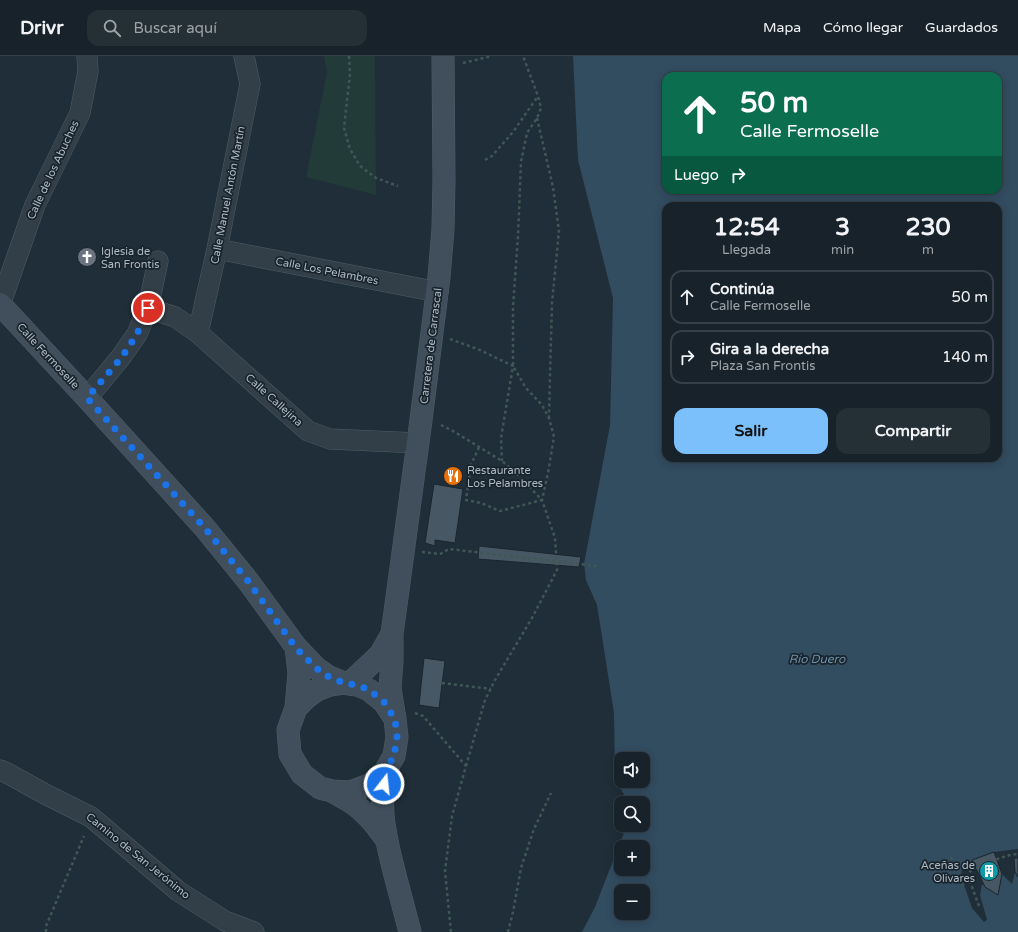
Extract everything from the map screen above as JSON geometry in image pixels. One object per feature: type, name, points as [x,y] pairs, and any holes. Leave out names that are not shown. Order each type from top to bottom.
[{"type":"main road","name":"Carretera de Carrascal","points":[[404,715],[390,688],[392,634],[438,292],[444,204],[450,60]]},
{"type":"main road","name":"Calle Fermoselle","points":[[0,305],[204,527],[248,581],[296,648],[316,668],[329,677],[346,684]]},
{"type":"main road","name":"Carretera de Carrascal","points":[[346,684],[380,654],[392,634]]},
{"type":"main road","name":"Calle Fermoselle","points":[[296,648],[299,673],[296,708]]},
{"type":"main road","points":[[332,792],[351,792],[370,785],[384,773],[394,756],[397,737],[404,715],[369,690],[357,685],[330,685],[317,690],[296,708],[288,730],[290,754],[302,774],[320,788],[332,792],[351,802],[366,814],[386,840]]},
{"type":"main road","points":[[384,773],[382,795],[386,840],[410,932]]},
{"type":"street","name":"Calle de los Abuches","points":[[0,305],[35,205],[80,113],[88,71],[87,56]]},
{"type":"street","name":"Calle Manuel Antón Martín","points":[[198,333],[217,249],[250,84],[244,56]]},
{"type":"street","name":"Calle Los Pelambres","points":[[217,249],[438,292]]},
{"type":"street","points":[[87,398],[122,357],[137,334],[148,308],[158,261]]},
{"type":"street","name":"Calle Callejina","points":[[148,308],[175,317],[198,333],[308,431],[330,438],[418,443]]},
{"type":"street","name":"Camino de San Jerónimo","points":[[0,770],[91,817],[178,891],[225,921],[254,932]]},
{"type":"path","points":[[349,56],[350,74],[344,128],[350,149],[360,166],[376,178],[398,186]]},
{"type":"path","points":[[450,60],[484,59],[492,56]]},
{"type":"path","points":[[502,461],[502,438],[513,366],[513,307],[521,162],[527,133],[537,118],[541,108],[523,56]]},
{"type":"path","points":[[485,160],[492,156],[514,132],[538,96]]},
{"type":"path","points":[[537,118],[554,187],[559,232],[552,303],[549,418]]},
{"type":"path","points":[[446,338],[480,350],[513,366],[526,388],[542,405],[549,418],[554,437],[542,500]]},
{"type":"path","points":[[421,420],[434,422],[453,431],[502,461],[542,500],[554,538],[557,570],[545,595],[491,689],[486,700],[466,766],[452,816],[445,871],[451,932]]},
{"type":"path","points":[[479,447],[471,465],[466,500],[481,503],[500,511],[542,500]]},
{"type":"path","points":[[417,551],[440,554],[449,550],[597,566]]},
{"type":"path","points":[[442,683],[491,689]]},
{"type":"path","points":[[404,715],[423,716],[466,766]]},
{"type":"path","points":[[508,932],[521,868],[534,829],[551,793]]},
{"type":"path","points":[[46,932],[46,926],[91,817]]},
{"type":"path","points":[[979,906],[968,874],[971,870],[1013,854],[1018,854]]},
{"type":"path","points":[[951,857],[961,885],[970,881]]},
{"type":"green space","points":[[324,56],[375,56],[376,195],[306,177],[327,72]]},
{"type":"water","name":"Río Duero","points":[[573,56],[1018,56],[1018,849],[994,852],[972,860],[974,864],[962,867],[961,876],[972,908],[984,922],[987,920],[980,895],[982,884],[998,894],[1002,874],[1012,884],[1015,872],[1018,877],[1018,932],[582,932],[595,907],[614,858],[614,876],[650,876],[650,840],[621,840],[624,832],[650,832],[650,796],[625,796],[620,788],[650,788],[650,752],[615,752],[614,713],[597,605],[586,580],[584,564],[610,425],[613,298],[578,160]]},
{"type":"building","points":[[434,484],[463,489],[455,543],[435,540],[435,546],[425,543]]},
{"type":"building","points":[[479,546],[581,557],[579,567],[478,559]]},
{"type":"building","points":[[424,658],[445,661],[439,708],[419,705]]},
{"type":"building","name":"Aceñas de Olivares","points":[[994,852],[1002,874],[998,895],[985,887],[972,860]]},
{"type":"building","points":[[1014,858],[1018,858],[1018,877],[1015,872]]},
{"type":"place","name":"Iglesia de San Frontis","points":[[87,257]]},
{"type":"place","name":"Restaurante Los Pelambres","points":[[453,476]]},
{"type":"place","name":"Aceñas de Olivares","points":[[989,871]]},
{"type":"route","points":[[148,308],[137,334],[122,357],[87,398],[204,527],[248,581],[296,648],[316,668],[329,677],[369,690],[384,702],[395,719],[397,737],[394,756],[384,773],[384,784]]}]
